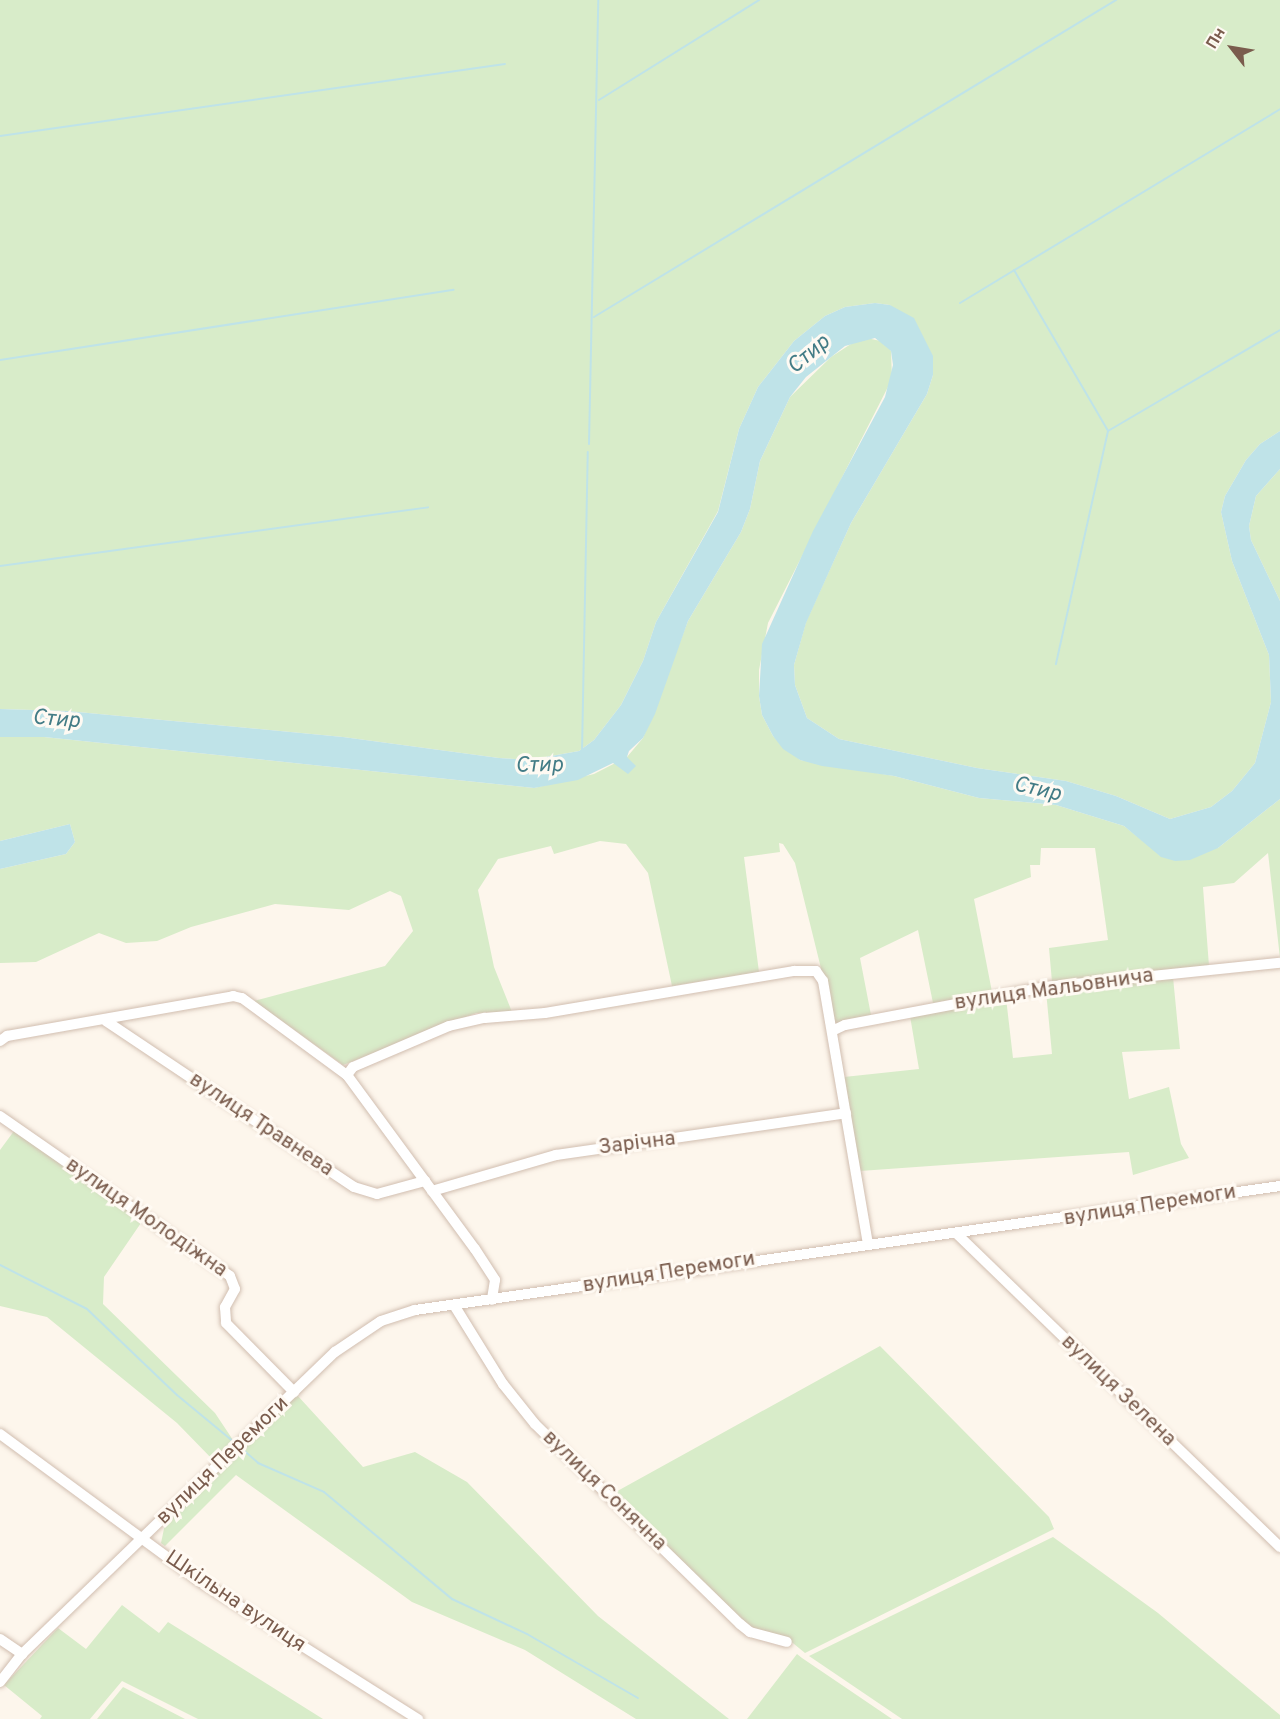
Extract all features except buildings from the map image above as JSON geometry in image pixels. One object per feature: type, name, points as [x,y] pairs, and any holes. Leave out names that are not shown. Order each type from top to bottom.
[{"type":"street","name":"вулиця Мальовнича","points":[[832,1031],[845,1025],[1046,987],[1280,963]]},
{"type":"street","points":[[347,1075],[353,1066],[449,1026],[484,1017],[597,1005],[810,969],[823,981],[868,1243]]},
{"type":"street","points":[[0,1041],[7,1036],[106,1021],[233,996],[242,998],[347,1075],[495,1280],[492,1300]]},
{"type":"street","name":"вулиця Травнева","points":[[106,1021],[354,1187],[377,1194],[425,1181]]},
{"type":"street","name":"Зарічна","points":[[432,1191],[556,1155],[846,1113]]},
{"type":"street","name":"вулиця Молодіжна","points":[[0,1116],[230,1276],[235,1289],[225,1307],[226,1323],[294,1392]]},
{"type":"street","name":"вулиця Перемоги","points":[[0,1682],[22,1654],[335,1352],[381,1320],[454,1305],[868,1243],[957,1234],[1280,1186]]},
{"type":"street","name":"вулиця Зелена","points":[[957,1234],[1280,1547]]},
{"type":"street","name":"вулиця Сонячна","points":[[454,1305],[503,1384],[535,1424],[740,1624],[750,1632],[787,1642]]},
{"type":"street","name":"Шкільна вулиця","points":[[0,1434],[142,1540],[418,1719]]},
{"type":"street","points":[[0,1638],[22,1654]]},
{"type":"green space","points":[[0,0],[1280,0],[1280,431],[1260,444],[1246,460],[1225,496],[1221,512],[1232,561],[1269,655],[1271,702],[1255,763],[1232,791],[1211,807],[1170,819],[1116,796],[1066,781],[977,768],[839,739],[807,718],[795,685],[794,665],[806,622],[851,523],[927,394],[933,375],[890,305],[875,303],[845,307],[825,316],[794,341],[758,387],[739,429],[718,511],[656,622],[643,661],[621,705],[594,740],[579,751],[529,760],[499,758],[343,737],[67,711],[0,709]]},
{"type":"green space","points":[[867,338],[885,342],[891,351],[892,379],[768,623],[759,670],[759,696],[762,715],[773,736],[800,760],[894,776],[979,798],[1056,805],[1124,826],[1149,846],[1218,848],[1280,799],[1280,958],[1268,853],[1234,883],[1203,887],[1209,966],[1052,982],[1049,948],[1108,940],[1095,848],[1041,848],[1040,865],[1030,865],[1031,877],[974,899],[992,992],[933,1003],[918,930],[860,958],[871,1015],[835,1025],[795,863],[783,844],[779,843],[780,852],[744,857],[759,972],[672,986],[648,873],[626,844],[600,841],[554,854],[551,846],[498,859],[478,890],[494,967],[512,1012],[476,1013],[343,1065],[254,1001],[385,966],[413,931],[401,896],[390,891],[349,910],[275,904],[191,927],[157,941],[126,943],[99,933],[36,962],[0,963],[0,869],[66,854],[75,842],[70,824],[0,841],[0,737],[44,737],[534,788],[594,774],[627,757],[643,738],[688,621],[741,532],[750,509],[760,461],[790,397],[831,357],[857,340]]},
{"type":"green space","points":[[1280,469],[1280,601],[1251,540],[1249,526],[1256,496]]},
{"type":"green space","points":[[1173,977],[1180,1049],[1122,1052],[1129,1099],[1169,1087],[1181,1144],[1189,1158],[1133,1175],[1129,1152],[860,1171],[844,1077],[919,1069],[910,1016],[1006,998],[1013,1058],[1052,1054],[1046,991]]},
{"type":"green space","points":[[14,1131],[143,1220],[104,1277],[103,1304],[215,1413],[235,1443],[215,1462],[177,1423],[47,1317],[0,1306],[0,1150]]},
{"type":"green space","points":[[880,1346],[1049,1517],[1054,1529],[805,1653],[788,1639],[752,1629],[612,1494]]},
{"type":"green space","points":[[297,1395],[363,1467],[415,1452],[467,1482],[598,1616],[729,1719],[636,1719],[525,1650],[412,1602],[236,1475],[165,1546],[161,1543],[165,1524]]},
{"type":"green space","points":[[1053,1537],[1158,1613],[1280,1715],[1280,1719],[902,1719],[809,1656]]},
{"type":"green space","points":[[122,1605],[159,1633],[168,1622],[323,1719],[198,1719],[122,1681],[90,1719],[40,1719],[42,1716],[4,1685],[58,1628],[86,1649]]},
{"type":"green space","points":[[797,1654],[802,1658],[892,1719],[747,1719]]},
{"type":"green space","points":[[123,1687],[125,1688],[185,1719],[97,1719]]},
{"type":"water","name":"Стир","points":[[875,303],[890,305],[914,318],[933,356],[933,375],[927,394],[851,523],[806,623],[794,665],[795,685],[807,718],[839,739],[977,768],[1066,781],[1116,796],[1170,819],[1211,807],[1232,791],[1255,763],[1271,702],[1269,655],[1232,561],[1221,512],[1225,496],[1246,460],[1260,444],[1280,431],[1280,469],[1256,496],[1249,526],[1251,540],[1280,601],[1280,799],[1218,848],[1190,860],[1175,861],[1161,857],[1124,826],[1056,805],[979,798],[894,776],[822,766],[800,760],[783,749],[773,736],[762,715],[759,696],[762,644],[813,531],[885,397],[893,365],[891,351],[875,338],[845,346],[806,377],[790,397],[760,461],[750,509],[741,532],[688,621],[655,714],[643,738],[629,751],[627,757],[636,766],[628,774],[613,763],[578,780],[534,788],[44,737],[0,737],[0,709],[67,711],[343,737],[499,758],[529,760],[579,751],[594,740],[621,705],[643,661],[656,622],[718,512],[739,429],[758,387],[794,341],[825,316],[845,307]]},
{"type":"water","points":[[70,824],[75,842],[66,854],[0,869],[0,841]]},
{"type":"waterway","points":[[589,444],[598,0]]},
{"type":"waterway","points":[[599,100],[759,0]]},
{"type":"waterway","points":[[594,317],[1116,0]]},
{"type":"waterway","points":[[0,136],[505,64]]},
{"type":"waterway","points":[[960,303],[1280,109]]},
{"type":"waterway","points":[[1014,270],[1108,431],[1056,664]]},
{"type":"waterway","points":[[0,360],[454,290]]},
{"type":"waterway","points":[[1108,431],[1280,330]]},
{"type":"waterway","points":[[582,752],[588,452]]},
{"type":"waterway","points":[[0,566],[428,507]]},
{"type":"waterway","points":[[0,1265],[87,1309],[177,1395],[235,1443]]},
{"type":"waterway","points":[[241,1448],[258,1463],[324,1492],[452,1599],[527,1634],[638,1698]]}]
